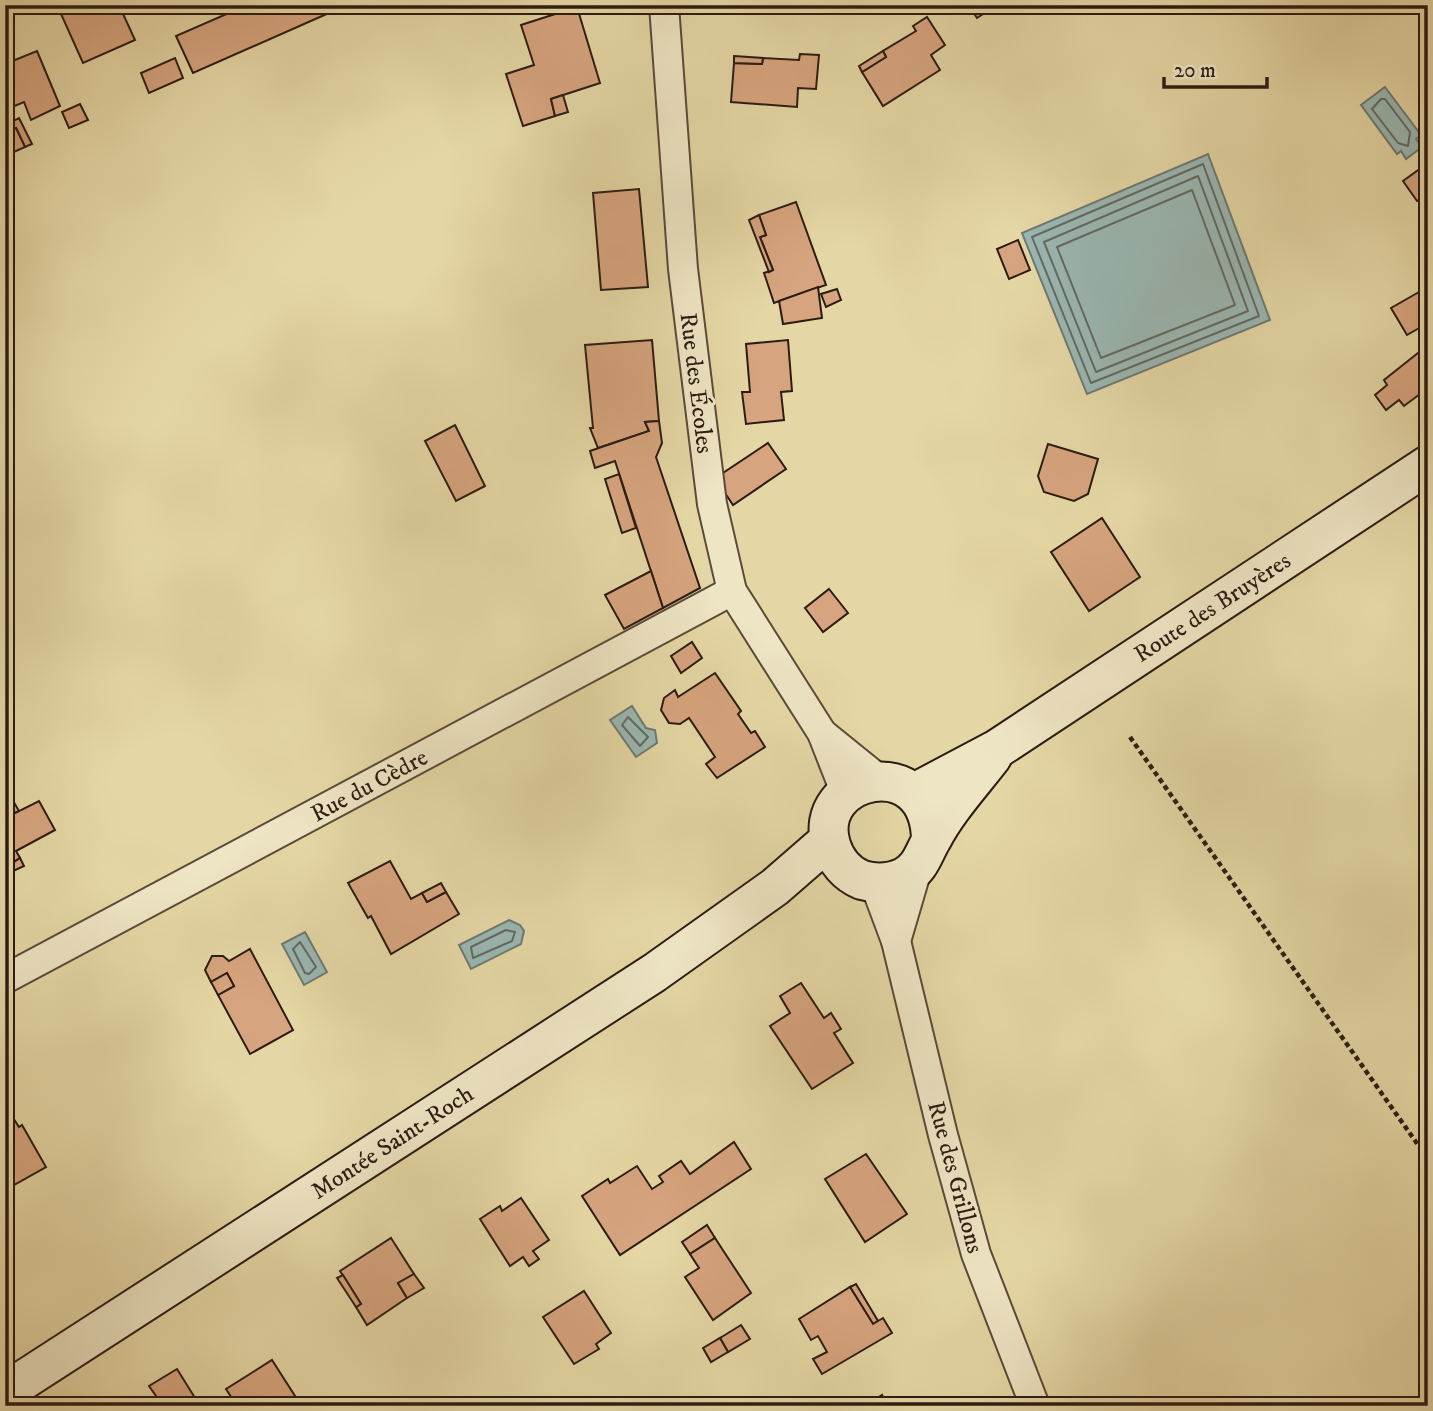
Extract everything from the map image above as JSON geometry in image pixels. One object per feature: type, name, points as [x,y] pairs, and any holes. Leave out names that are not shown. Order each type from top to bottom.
[{"type":"main road","name":"Route des Bruyères","points":[[897,787],[997,749],[1428,465]]},
{"type":"main road","points":[[925,853],[931,823],[925,807],[897,787],[868,782],[846,794],[835,807],[830,822],[848,862],[890,882],[905,876],[925,853],[997,749]]},
{"type":"main road","name":"Montée Saint-Roch","points":[[5,1392],[654,974],[775,887],[848,862]]},
{"type":"street","name":"Rue des Écoles","points":[[664,5],[682,269],[712,504],[732,591],[822,733],[846,794]]},
{"type":"street","name":"Rue du Cèdre","points":[[5,979],[732,591]]},
{"type":"street","name":"Rue des Écoles","points":[[822,733],[897,787]]},
{"type":"street","points":[[896,941],[925,853]]},
{"type":"street","name":"Rue des Grillons","points":[[848,862],[896,941],[943,1135],[976,1254],[1035,1406]]},
{"type":"path","points":[[1130,737],[1428,1159]]},
{"type":"water","points":[[1385,87],[1421,135],[1416,139],[1422,147],[1406,159],[1401,151],[1397,154],[1361,105]]},
{"type":"water","points":[[1208,154],[1270,320],[1087,394],[1022,233]]},
{"type":"water","points":[[632,706],[646,728],[655,730],[657,743],[636,757],[610,720]]},
{"type":"water","points":[[509,920],[520,925],[524,931],[521,944],[471,969],[459,945]]},
{"type":"water","points":[[305,932],[327,972],[304,985],[282,944]]},
{"type":"building","points":[[57,5],[119,5],[135,40],[83,63]]},
{"type":"building","points":[[247,5],[347,5],[193,73],[176,36]]},
{"type":"building","points":[[968,5],[997,5],[977,18]]},
{"type":"building","points":[[577,7],[600,83],[551,99],[555,116],[523,126],[506,74],[534,65],[521,25]]},
{"type":"building","points":[[927,17],[945,45],[931,55],[940,70],[883,106],[862,72],[886,57],[883,51],[916,31],[913,26]]},
{"type":"building","points":[[37,51],[60,106],[31,120],[24,102],[5,110],[5,64]]},
{"type":"building","points":[[883,51],[886,57],[862,72],[859,66]]},
{"type":"building","points":[[800,54],[819,55],[816,89],[798,88],[797,107],[731,102],[734,63],[762,64],[763,58],[799,60]]},
{"type":"building","points":[[734,56],[763,58],[762,64],[734,63]]},
{"type":"building","points":[[175,58],[183,78],[149,93],[141,73]]},
{"type":"building","points":[[563,95],[568,112],[555,116],[551,99]]},
{"type":"building","points":[[80,104],[88,120],[69,128],[62,112]]},
{"type":"building","points":[[19,118],[32,144],[25,147],[16,128],[5,132],[5,125]]},
{"type":"building","points":[[16,128],[25,147],[5,156],[5,132]]},
{"type":"building","points":[[1428,163],[1428,194],[1417,201],[1403,181]]},
{"type":"building","points":[[639,189],[648,287],[601,290],[593,193]]},
{"type":"building","points":[[796,202],[826,285],[774,303],[764,273],[773,270],[760,237],[766,235],[759,215]]},
{"type":"building","points":[[759,215],[766,235],[760,237],[773,270],[769,272],[749,220]]},
{"type":"building","points":[[1018,240],[1030,270],[1009,279],[997,249]]},
{"type":"building","points":[[818,287],[822,318],[783,324],[779,301]]},
{"type":"building","points":[[837,289],[841,300],[826,307],[821,294]]},
{"type":"building","points":[[1419,292],[1428,306],[1428,323],[1407,335],[1391,308]]},
{"type":"building","points":[[652,340],[659,421],[645,422],[649,431],[598,448],[590,428],[593,428],[585,345]]},
{"type":"building","points":[[788,340],[792,391],[781,392],[784,420],[746,424],[742,392],[750,392],[746,344]]},
{"type":"building","points":[[1428,345],[1428,388],[1404,406],[1399,400],[1386,410],[1375,395],[1387,385],[1384,380]]},
{"type":"building","points":[[659,421],[662,443],[656,457],[700,588],[663,608],[615,461],[595,468],[590,451],[649,431],[645,422]]},
{"type":"building","points":[[455,425],[485,486],[456,501],[425,441]]},
{"type":"building","points":[[768,443],[786,469],[733,505],[721,487],[720,475]]},
{"type":"building","points":[[1048,444],[1098,459],[1088,494],[1074,501],[1044,492],[1038,476]]},
{"type":"building","points":[[619,474],[636,528],[622,533],[605,479]]},
{"type":"building","points":[[1102,518],[1140,577],[1089,611],[1051,552]]},
{"type":"building","points":[[651,571],[663,608],[624,629],[605,595]]},
{"type":"building","points":[[829,589],[848,613],[823,632],[805,608]]},
{"type":"building","points":[[692,642],[702,658],[681,673],[671,656]]},
{"type":"building","points":[[715,673],[741,711],[738,714],[751,733],[755,731],[765,747],[717,778],[706,764],[715,757],[689,718],[680,724],[669,723],[661,710],[664,698],[675,690],[678,697]]},
{"type":"building","points":[[12,799],[19,811],[5,818],[5,802]]},
{"type":"building","points":[[39,801],[55,830],[16,851],[20,858],[5,867],[5,818]]},
{"type":"building","points":[[20,858],[24,866],[11,872],[8,866]]},
{"type":"building","points":[[390,861],[411,899],[422,893],[427,902],[446,892],[459,914],[391,954],[371,916],[368,918],[348,883]]},
{"type":"building","points":[[441,883],[446,892],[427,902],[422,893]]},
{"type":"building","points":[[250,949],[293,1030],[250,1054],[218,995],[234,986],[227,973],[211,982],[205,970],[212,956],[223,956],[229,961]]},
{"type":"building","points":[[227,973],[234,986],[218,995],[211,982]]},
{"type":"building","points":[[801,983],[824,1018],[831,1013],[841,1029],[834,1033],[853,1063],[812,1089],[770,1026],[790,1013],[780,996]]},
{"type":"building","points":[[5,1105],[19,1127],[22,1125],[46,1167],[5,1190]]},
{"type":"building","points":[[734,1142],[751,1169],[620,1255],[582,1196],[608,1179],[610,1183],[637,1166],[652,1189],[663,1182],[659,1176],[681,1161],[690,1174]]},
{"type":"building","points":[[866,1154],[907,1214],[865,1242],[825,1179]]},
{"type":"building","points":[[521,1198],[549,1240],[533,1251],[539,1259],[529,1266],[523,1257],[510,1266],[480,1219],[500,1206],[502,1211]]},
{"type":"building","points":[[707,1225],[715,1238],[690,1254],[682,1242]]},
{"type":"building","points":[[391,1238],[414,1274],[398,1283],[407,1298],[367,1325],[356,1307],[361,1304],[340,1271]]},
{"type":"building","points":[[715,1238],[751,1293],[713,1320],[685,1277],[699,1268],[690,1254]]},
{"type":"building","points":[[414,1274],[424,1288],[407,1298],[398,1283]]},
{"type":"building","points":[[343,1275],[361,1304],[356,1307],[337,1278]]},
{"type":"building","points":[[856,1284],[878,1321],[873,1324],[850,1287]]},
{"type":"building","points":[[850,1287],[873,1324],[883,1318],[892,1333],[822,1374],[813,1359],[827,1352],[818,1336],[811,1340],[799,1319]]},
{"type":"building","points":[[584,1291],[611,1333],[596,1344],[599,1349],[574,1364],[543,1317]]},
{"type":"building","points":[[741,1325],[750,1339],[728,1352],[720,1338]]},
{"type":"building","points":[[720,1338],[728,1352],[711,1362],[703,1348]]},
{"type":"building","points":[[272,1360],[295,1396],[279,1406],[237,1406],[226,1389]]},
{"type":"building","points":[[177,1369],[200,1406],[140,1406],[156,1396],[149,1386]]},
{"type":"building","points":[[882,1395],[888,1406],[865,1406]]}]
